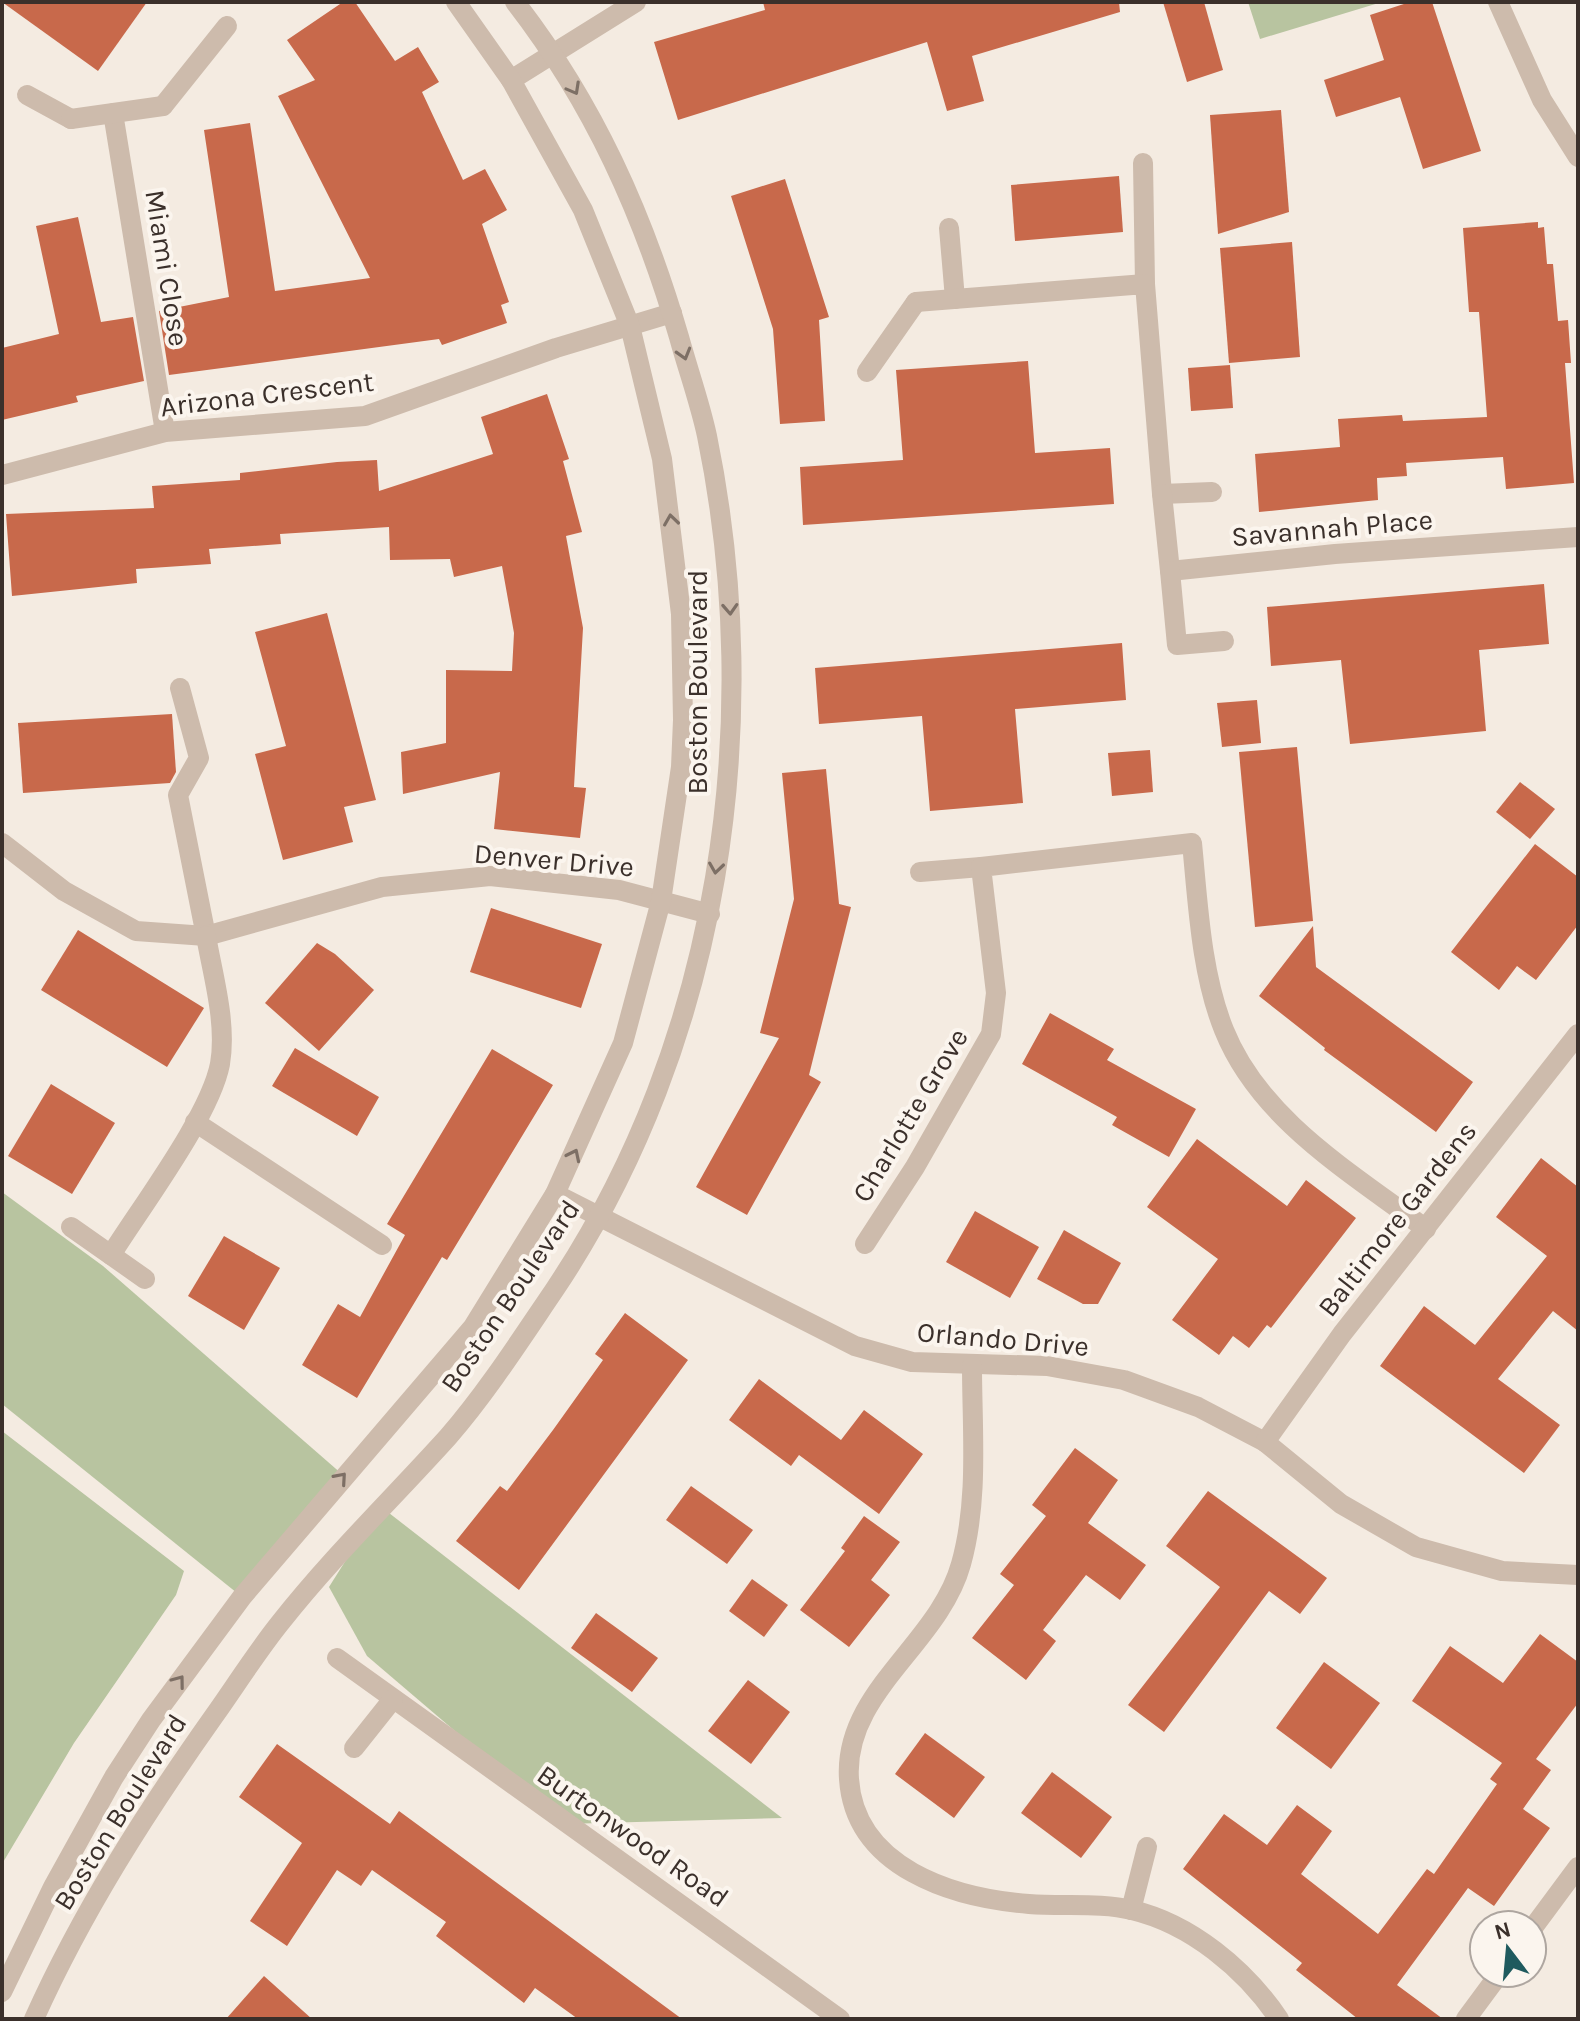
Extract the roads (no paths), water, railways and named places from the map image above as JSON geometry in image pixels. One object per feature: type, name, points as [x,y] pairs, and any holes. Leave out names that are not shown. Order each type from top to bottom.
[{"type":"street","name":"Boston Boulevard","points":[[2,1992],[61,1873],[114,1777],[151,1720],[242,1597],[473,1327],[555,1194],[623,1043],[661,901],[681,767],[681,614],[662,459],[630,326],[583,210],[511,80],[456,2]]},
{"type":"street","name":"Boston Boulevard","points":[[34,2019],[58,1965],[171,1776],[279,1624],[380,1506],[450,1435],[557,1285],[599,1216],[638,1135],[671,1046],[710,914],[730,766],[731,610],[720,513],[706,431],[672,313],[629,189],[555,54],[515,2]]},
{"type":"street","points":[[511,80],[636,2]]},
{"type":"street","points":[[1498,2],[1542,100],[1578,157]]},
{"type":"street","points":[[27,95],[71,119],[163,106],[227,26]]},
{"type":"street","name":"Miami Close","points":[[113,113],[165,432]]},
{"type":"street","points":[[1143,163],[1145,284],[1177,645],[1224,641]]},
{"type":"street","points":[[949,228],[955,299]]},
{"type":"street","points":[[867,372],[916,302],[1145,284]]},
{"type":"street","name":"Arizona Crescent","points":[[2,475],[165,432],[365,416],[672,313]]},
{"type":"street","name":"Savannah Place","points":[[1162,494],[1212,492]]},
{"type":"street","name":"Savannah Place","points":[[1170,571],[1335,554],[1578,537]]},
{"type":"street","points":[[111,1255],[195,1122],[220,1063],[220,1015],[178,795],[199,758],[180,688]]},
{"type":"street","name":"Denver Drive","points":[[2,843],[64,891],[136,931],[206,936],[382,887],[490,876],[619,890],[710,914]]},
{"type":"street","points":[[920,872],[1192,843],[1208,967],[1224,1029],[1249,1076],[1280,1113],[1317,1147],[1426,1229]]},
{"type":"street","name":"Charlotte Grove","points":[[865,1244],[938,1130],[991,1034],[996,993],[981,867]]},
{"type":"street","name":"Baltimore Gardens","points":[[1265,1442],[1342,1334],[1578,1034]]},
{"type":"street","points":[[195,1122],[382,1245]]},
{"type":"street","name":"Orlando Drive","points":[[555,1194],[687,1264],[855,1346],[912,1362],[1047,1366],[1124,1380],[1198,1407],[1265,1442],[1341,1504],[1416,1547],[1502,1571],[1578,1575]]},
{"type":"street","points":[[71,1227],[145,1279]]},
{"type":"street","points":[[972,1366],[973,1488],[961,1564],[932,1623],[870,1701],[855,1730],[848,1764],[850,1800],[864,1834],[901,1867],[954,1893],[1027,1904],[1131,1910],[1198,1935],[1279,2019]]},
{"type":"street","name":"Burtonwood Road","points":[[337,1658],[840,2019]]},
{"type":"street","points":[[354,1748],[393,1699]]},
{"type":"street","points":[[1131,1910],[1147,1847]]},
{"type":"street","points":[[1547,1909],[1578,1867]]},
{"type":"street","points":[[1466,2019],[1488,1989]]}]
